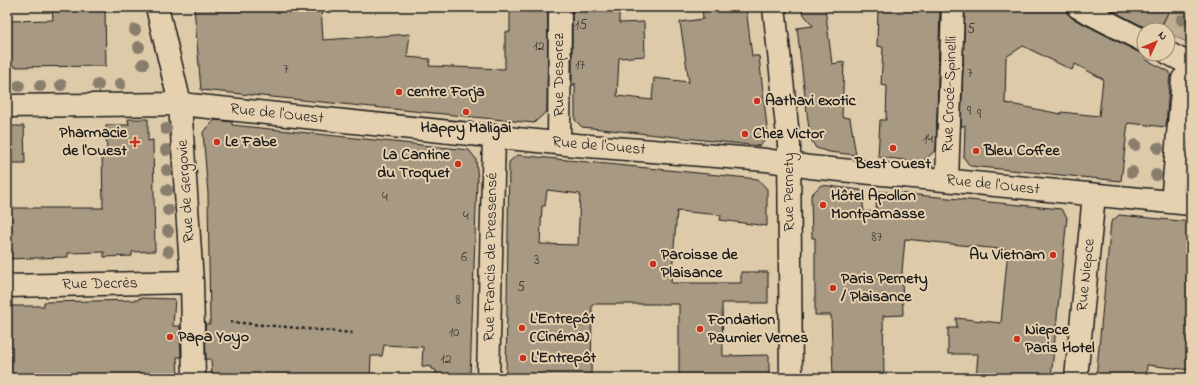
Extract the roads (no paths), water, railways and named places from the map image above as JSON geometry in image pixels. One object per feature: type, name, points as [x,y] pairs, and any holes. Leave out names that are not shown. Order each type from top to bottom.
[{"type":"street","name":"Rue de Gergovie","points":[[157,7],[180,104],[192,282],[194,378]]},
{"type":"street","name":"Rue Desprez","points":[[559,143],[560,7]]},
{"type":"street","name":"Rue Pernety","points":[[774,7],[789,145],[791,378]]},
{"type":"street","name":"Rue Crocé-Spinelli","points":[[947,180],[953,7]]},
{"type":"street","points":[[1078,7],[1136,37]]},
{"type":"street","points":[[1176,61],[1187,72],[1181,203]]},
{"type":"street","name":"Rue de l'Ouest","points":[[7,106],[180,104],[559,143],[788,163],[810,168],[1181,203]]},
{"type":"street","name":"Rue Francis de Pressensé","points":[[488,378],[494,136]]},
{"type":"street","name":"Rue Niepce","points":[[1076,378],[1094,195]]},
{"type":"street","name":"Rue Decrès","points":[[7,286],[192,282]]},
{"type":"place","name":"centre Forja","points":[[399,92]]},
{"type":"place","name":"Aathavi exotic","points":[[757,101]]},
{"type":"place","name":"Happy Maligai","points":[[466,112]]},
{"type":"place","name":"Chez Victor","points":[[745,134]]},
{"type":"place","name":"Pharmacie de l'Ouest","points":[[135,142]]},
{"type":"place","name":"Le Fabe","points":[[217,142]]},
{"type":"place","name":"Best Ouest","points":[[893,148]]},
{"type":"place","name":"Bleu Coffee","points":[[976,151]]},
{"type":"place","name":"La Cantine du Troquet","points":[[458,164]]},
{"type":"place","name":"Hôtel Apollon Montparnasse","points":[[823,205]]},
{"type":"place","name":"Au Vietnam","points":[[1053,255]]},
{"type":"place","name":"Paroisse de Plaisance","points":[[653,264]]},
{"type":"place","name":"Paris Pernety / Plaisance","points":[[833,288]]},
{"type":"place","name":"L'Entrepôt (Cinéma)","points":[[522,328]]},
{"type":"place","name":"Fondation Paumier Vernes","points":[[700,329]]},
{"type":"place","name":"Papa Yoyo","points":[[170,337]]},
{"type":"place","name":"Niepce Paris Hotel","points":[[1017,339]]},
{"type":"place","name":"L'Entrepôt","points":[[523,358]]}]
